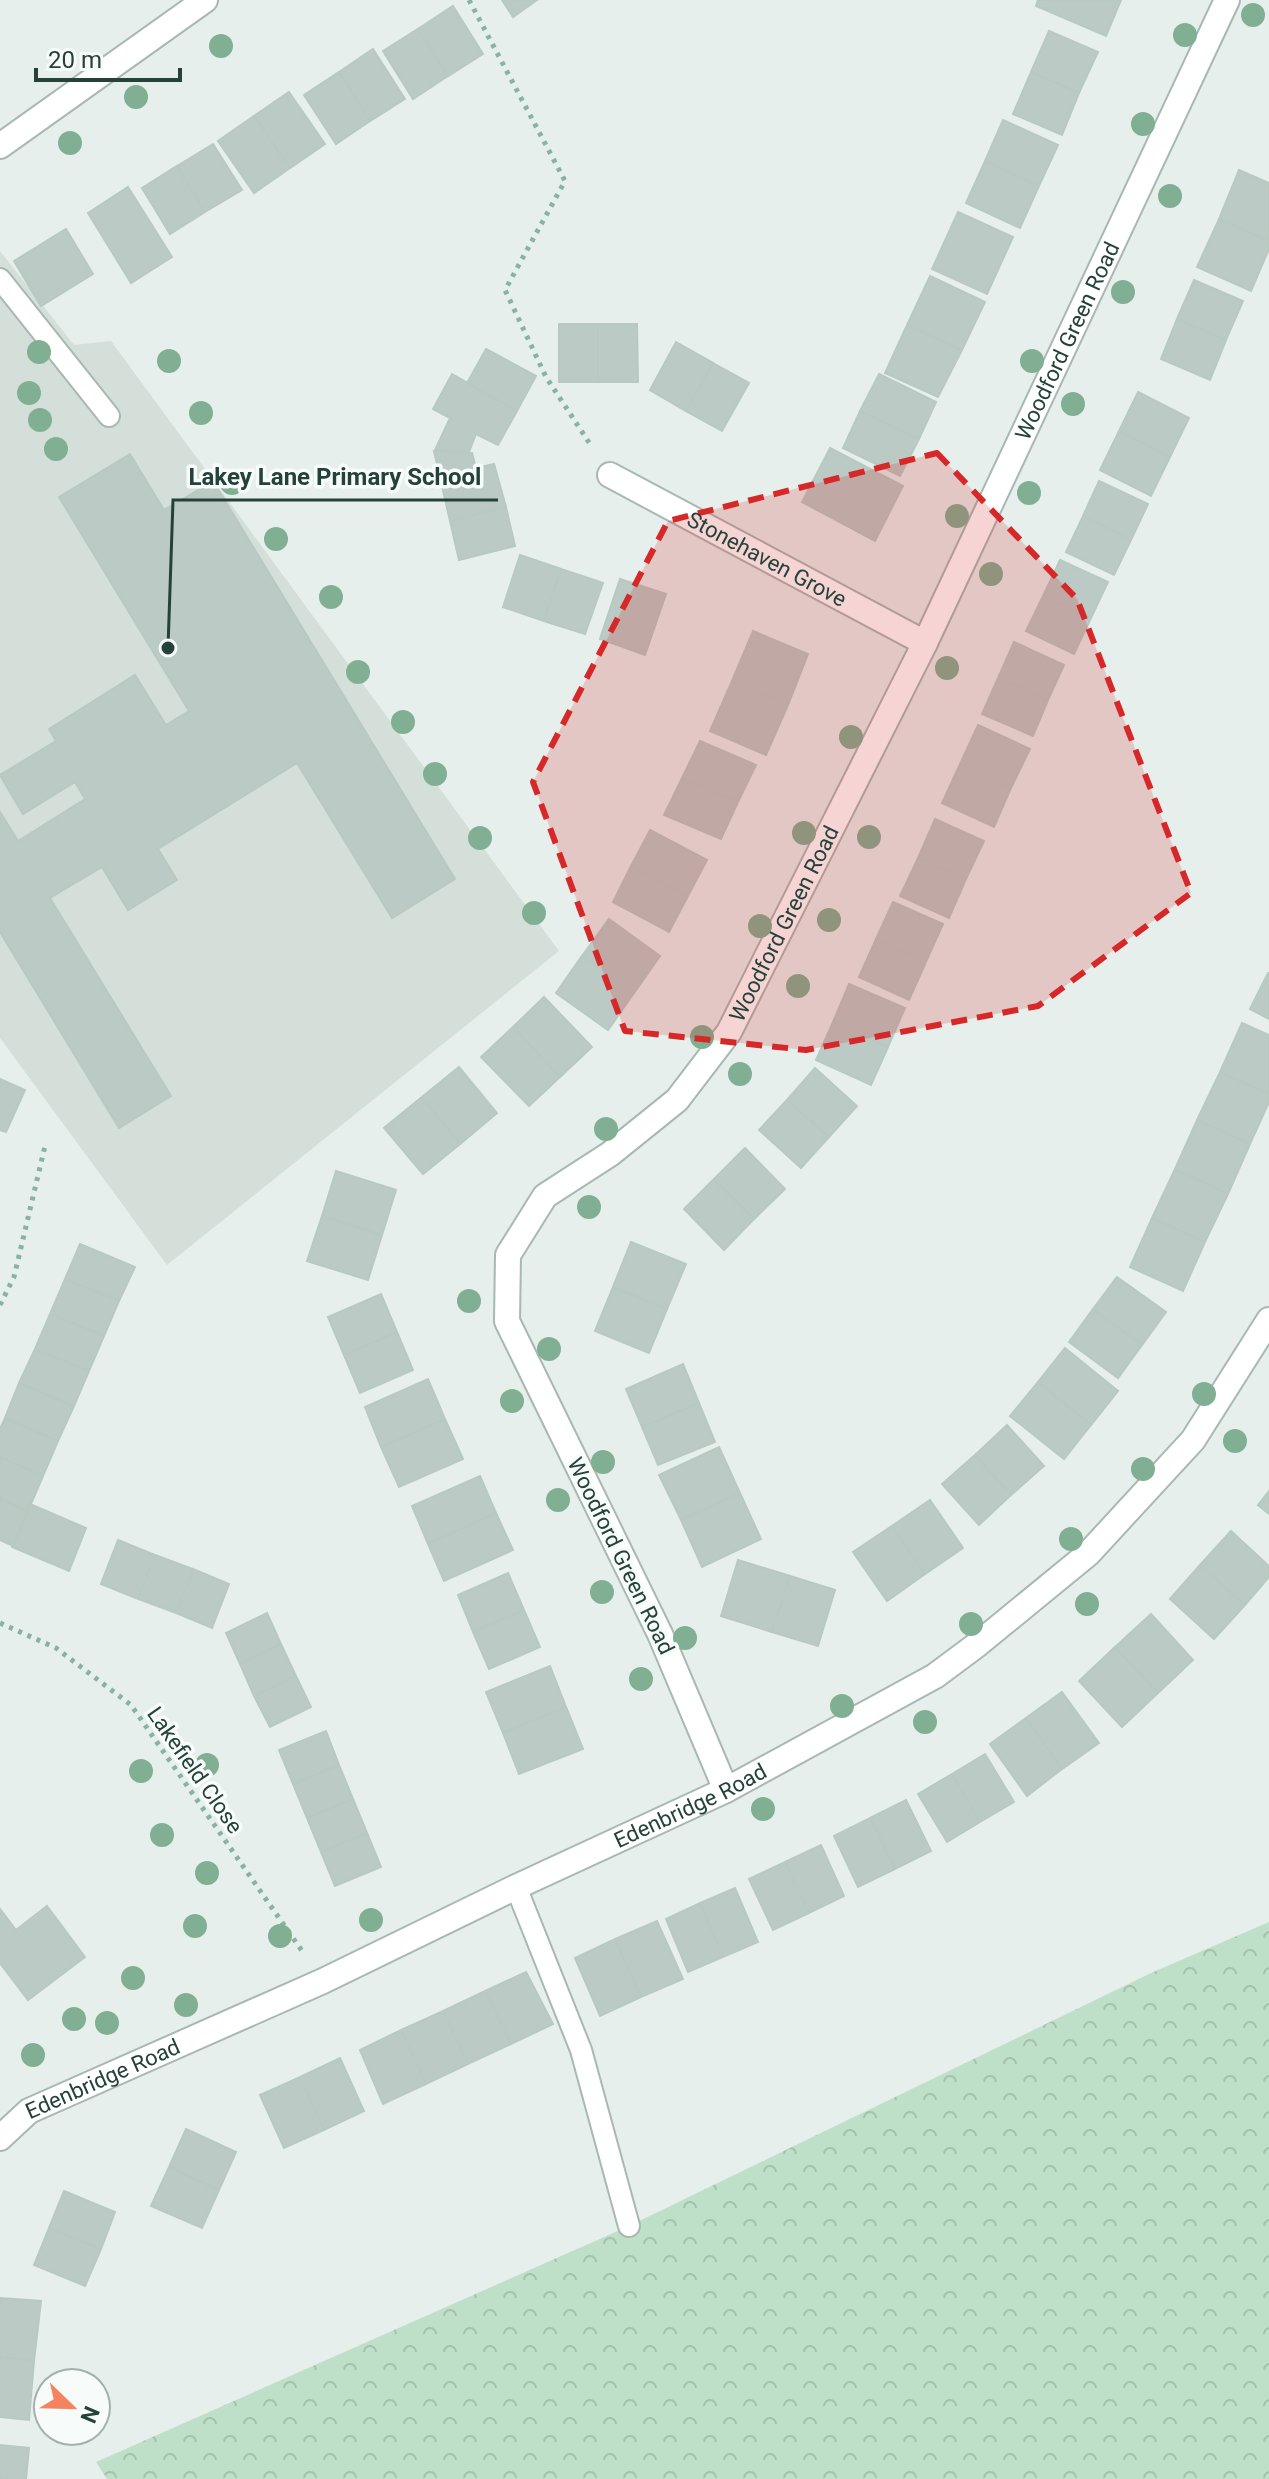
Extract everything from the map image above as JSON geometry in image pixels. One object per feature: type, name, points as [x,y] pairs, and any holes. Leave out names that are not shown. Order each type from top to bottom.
[{"type":"street","name":"Woodford Green Road","points":[[726,1790],[660,1634],[507,1321],[508,1255],[545,1196],[610,1154],[677,1100],[729,1032],[925,643],[1227,0]]},
{"type":"street","points":[[0,146],[191,4]]},
{"type":"street","name":"Stonehaven Grove","points":[[610,475],[925,643]]},
{"type":"street","name":"Edenbridge Road","points":[[0,2138],[29,2111],[323,1981],[726,1790],[935,1676],[1088,1554],[1193,1440],[1269,1320]]},
{"type":"lane","points":[[0,279],[109,416]]},
{"type":"lane","points":[[516,1887],[581,2050],[629,2226]]},
{"type":"path","points":[[469,0],[565,181],[505,290],[546,377],[610,475]]},
{"type":"path","points":[[0,1305],[14,1277],[45,1146]]},
{"type":"path","name":"Lakefield Close","points":[[0,1623],[56,1648],[131,1705],[323,1981]]},
{"type":"highlighted area","points":[[937,453],[1077,599],[1191,893],[1038,1006],[806,1050],[625,1031],[533,782],[668,521]]},
{"type":"shaded area","points":[[0,251],[74,345],[111,341],[559,951],[167,1265],[0,1038]]},
{"type":"green space","points":[[1269,1922],[1269,2479],[107,2479],[96,2462],[629,2226],[1151,1973]]},
{"type":"building","points":[[502,0],[537,0],[513,17]]},
{"type":"building","points":[[1038,0],[1121,0],[1106,36],[1036,6]]},
{"type":"building","points":[[453,6],[483,54],[448,76],[418,29]]},
{"type":"building","points":[[418,29],[448,76],[413,99],[383,51]]},
{"type":"building","points":[[1049,31],[1098,52],[1079,93],[1031,72]]},
{"type":"building","points":[[373,49],[405,99],[370,121],[339,72]]},
{"type":"building","points":[[339,72],[370,121],[336,144],[304,95]]},
{"type":"building","points":[[1031,72],[1079,93],[1062,135],[1013,114]]},
{"type":"building","points":[[289,92],[325,144],[290,168],[254,116]]},
{"type":"building","points":[[254,116],[290,168],[254,193],[218,141]]},
{"type":"building","points":[[1003,120],[1058,145],[1039,186],[985,161]]},
{"type":"building","points":[[213,144],[242,190],[205,212],[177,166]]},
{"type":"building","points":[[985,161],[1039,186],[1020,228],[966,203]]},
{"type":"building","points":[[177,166],[205,212],[170,234],[142,188]]},
{"type":"building","points":[[1239,170],[1269,183],[1269,241],[1219,219]]},
{"type":"building","points":[[128,187],[172,257],[131,283],[88,213]]},
{"type":"building","points":[[958,212],[1013,237],[987,294],[932,269]]},
{"type":"building","points":[[1219,219],[1269,241],[1269,249],[1251,291],[1197,267]]},
{"type":"building","points":[[66,229],[93,274],[41,306],[14,261]]},
{"type":"building","points":[[930,276],[985,302],[962,350],[907,325]]},
{"type":"building","points":[[1194,280],[1243,301],[1226,340],[1177,319]]},
{"type":"building","points":[[1177,319],[1226,340],[1210,380],[1161,359]]},
{"type":"building","points":[[559,324],[598,324],[598,382],[559,382]]},
{"type":"building","points":[[598,324],[637,324],[638,382],[598,382]]},
{"type":"building","points":[[907,325],[962,350],[938,397],[885,373]]},
{"type":"building","points":[[676,342],[713,363],[686,411],[650,390]]},
{"type":"building","points":[[486,349],[536,376],[517,411],[467,383]]},
{"type":"building","points":[[713,363],[749,383],[722,431],[686,411]]},
{"type":"building","points":[[452,374],[517,411],[498,445],[476,434],[469,452],[435,450],[450,418],[433,409]]},
{"type":"building","points":[[879,374],[936,402],[919,439],[860,411]]},
{"type":"building","points":[[1138,392],[1189,418],[1170,457],[1119,431]]},
{"type":"building","points":[[860,411],[919,439],[900,476],[843,448]]},
{"type":"building","points":[[1119,431],[1170,457],[1151,496],[1100,470]]},
{"type":"building","points":[[830,448],[903,486],[875,541],[802,502]]},
{"type":"building","points":[[434,451],[472,453],[476,468],[494,464],[506,507],[450,521]]},
{"type":"building","points":[[130,454],[164,510],[213,481],[455,879],[392,918],[297,763],[158,849],[177,880],[128,910],[102,867],[50,898],[171,1096],[119,1128],[0,932],[0,812],[18,841],[85,799],[75,782],[23,814],[0,775],[56,741],[49,729],[135,675],[166,725],[189,711],[59,497]]},
{"type":"building","points":[[1099,481],[1148,504],[1131,540],[1083,516]]},
{"type":"building","points":[[506,507],[515,546],[459,560],[450,521]]},
{"type":"building","points":[[1083,516],[1131,540],[1114,575],[1066,552]]},
{"type":"building","points":[[520,555],[561,569],[544,621],[503,607]]},
{"type":"building","points":[[1060,560],[1108,582],[1091,618],[1043,596]]},
{"type":"building","points":[[561,569],[603,583],[585,634],[544,621]]},
{"type":"building","points":[[620,579],[666,594],[645,655],[600,639]]},
{"type":"building","points":[[1043,596],[1091,618],[1074,654],[1026,631]]},
{"type":"building","points":[[753,631],[808,654],[788,705],[732,681]]},
{"type":"building","points":[[1014,642],[1064,665],[1048,700],[998,678]]},
{"type":"building","points":[[998,678],[1048,700],[1033,736],[982,714]]},
{"type":"building","points":[[732,681],[788,705],[766,755],[710,731]]},
{"type":"building","points":[[978,725],[1030,749],[1011,788],[960,764]]},
{"type":"building","points":[[700,741],[756,765],[738,802],[682,778]]},
{"type":"building","points":[[960,764],[1011,788],[994,827],[942,803]]},
{"type":"building","points":[[682,778],[738,802],[721,839],[664,815]]},
{"type":"building","points":[[935,819],[984,841],[966,879],[918,858]]},
{"type":"building","points":[[650,830],[707,860],[688,896],[631,866]]},
{"type":"building","points":[[918,858],[966,879],[949,918],[900,896]]},
{"type":"building","points":[[631,866],[688,896],[669,932],[613,902]]},
{"type":"building","points":[[893,902],[943,924],[926,962],[876,939]]},
{"type":"building","points":[[609,919],[660,956],[634,993],[582,956]]},
{"type":"building","points":[[876,939],[926,962],[909,1000],[859,977]]},
{"type":"building","points":[[582,956],[634,993],[608,1030],[556,993]]},
{"type":"building","points":[[1269,973],[1269,1019],[1250,1009]]},
{"type":"building","points":[[849,984],[905,1008],[888,1047],[833,1022]]},
{"type":"building","points":[[544,997],[592,1047],[560,1077],[513,1027]]},
{"type":"building","points":[[833,1022],[888,1047],[871,1085],[816,1060]]},
{"type":"building","points":[[1242,1023],[1269,1035],[1269,1094],[1220,1072]]},
{"type":"building","points":[[513,1027],[560,1077],[529,1106],[481,1057]]},
{"type":"building","points":[[459,1067],[497,1113],[460,1144],[422,1097]]},
{"type":"building","points":[[815,1068],[857,1106],[829,1137],[787,1100]]},
{"type":"building","points":[[1220,1072],[1269,1094],[1269,1102],[1250,1144],[1197,1120]]},
{"type":"building","points":[[0,1079],[25,1090],[6,1132],[0,1130]]},
{"type":"building","points":[[422,1097],[460,1144],[423,1174],[384,1128]]},
{"type":"building","points":[[787,1100],[829,1137],[801,1168],[759,1130]]},
{"type":"building","points":[[1197,1120],[1250,1144],[1228,1194],[1175,1169]]},
{"type":"building","points":[[745,1148],[785,1189],[754,1219],[714,1179]]},
{"type":"building","points":[[1175,1169],[1228,1194],[1205,1242],[1152,1218]]},
{"type":"building","points":[[336,1171],[396,1190],[382,1235],[322,1216]]},
{"type":"building","points":[[714,1179],[754,1219],[724,1250],[684,1209]]},
{"type":"building","points":[[322,1216],[382,1235],[368,1280],[307,1261]]},
{"type":"building","points":[[1152,1218],[1205,1242],[1183,1291],[1130,1267]]},
{"type":"building","points":[[631,1242],[686,1264],[667,1309],[613,1287]]},
{"type":"building","points":[[80,1244],[135,1267],[119,1301],[65,1279]]},
{"type":"building","points":[[1117,1277],[1166,1312],[1142,1345],[1093,1309]]},
{"type":"building","points":[[65,1279],[119,1301],[104,1336],[50,1314]]},
{"type":"building","points":[[613,1287],[667,1309],[649,1353],[595,1331]]},
{"type":"building","points":[[381,1294],[397,1332],[344,1355],[328,1317]]},
{"type":"building","points":[[1093,1309],[1142,1345],[1118,1378],[1069,1342]]},
{"type":"building","points":[[50,1314],[104,1336],[89,1371],[35,1349]]},
{"type":"building","points":[[397,1332],[413,1370],[360,1393],[344,1355]]},
{"type":"building","points":[[1065,1348],[1118,1391],[1091,1425],[1038,1382]]},
{"type":"building","points":[[35,1349],[89,1371],[74,1406],[19,1383]]},
{"type":"building","points":[[683,1364],[699,1403],[642,1427],[626,1389]]},
{"type":"building","points":[[428,1379],[445,1419],[381,1447],[365,1407]]},
{"type":"building","points":[[1038,1382],[1091,1425],[1064,1459],[1010,1416]]},
{"type":"building","points":[[19,1383],[74,1406],[58,1441],[5,1418]]},
{"type":"building","points":[[699,1403],[715,1442],[658,1465],[642,1427]]},
{"type":"building","points":[[5,1418],[58,1441],[43,1476],[0,1457],[0,1429]]},
{"type":"building","points":[[445,1419],[463,1459],[399,1487],[381,1447]]},
{"type":"building","points":[[1007,1425],[1044,1466],[1011,1495],[975,1455]]},
{"type":"building","points":[[719,1447],[740,1493],[681,1520],[659,1475]]},
{"type":"building","points":[[975,1455],[1011,1495],[979,1525],[942,1484]]},
{"type":"building","points":[[0,1457],[43,1476],[28,1511],[0,1499]]},
{"type":"building","points":[[480,1476],[496,1513],[428,1544],[412,1506]]},
{"type":"building","points":[[1269,1491],[1269,1514],[1258,1505]]},
{"type":"building","points":[[740,1493],[761,1539],[702,1567],[681,1520]]},
{"type":"building","points":[[0,1499],[28,1511],[13,1546],[0,1540]]},
{"type":"building","points":[[930,1500],[963,1548],[925,1574],[892,1526]]},
{"type":"building","points":[[30,1504],[86,1528],[69,1571],[12,1547]]},
{"type":"building","points":[[496,1513],[513,1550],[444,1581],[428,1544]]},
{"type":"building","points":[[892,1526],[925,1574],[887,1601],[853,1552]]},
{"type":"building","points":[[1231,1531],[1269,1566],[1269,1577],[1245,1605],[1200,1565]]},
{"type":"building","points":[[118,1540],[155,1555],[138,1599],[101,1584]]},
{"type":"building","points":[[155,1555],[193,1569],[176,1613],[138,1599]]},
{"type":"building","points":[[738,1560],[790,1576],[772,1632],[721,1616]]},
{"type":"building","points":[[1200,1565],[1245,1605],[1214,1639],[1170,1599]]},
{"type":"building","points":[[193,1569],[229,1584],[212,1628],[176,1613]]},
{"type":"building","points":[[508,1573],[524,1610],[473,1632],[458,1595]]},
{"type":"building","points":[[790,1576],[835,1590],[818,1646],[772,1632]]},
{"type":"building","points":[[524,1610],[540,1647],[489,1669],[473,1632]]},
{"type":"building","points":[[267,1613],[281,1644],[240,1664],[226,1633]]},
{"type":"building","points":[[1151,1614],[1193,1660],[1158,1693],[1115,1647]]},
{"type":"building","points":[[281,1644],[296,1676],[254,1696],[240,1664]]},
{"type":"building","points":[[1115,1647],[1158,1693],[1122,1727],[1079,1681]]},
{"type":"building","points":[[550,1666],[566,1707],[503,1733],[486,1692]]},
{"type":"building","points":[[296,1676],[311,1707],[270,1727],[254,1696]]},
{"type":"building","points":[[1062,1692],[1099,1743],[1062,1769],[1026,1718]]},
{"type":"building","points":[[566,1707],[583,1749],[519,1774],[503,1733]]},
{"type":"building","points":[[1026,1718],[1062,1769],[1027,1796],[990,1744]]},
{"type":"building","points":[[326,1731],[339,1765],[293,1784],[279,1750]]},
{"type":"building","points":[[985,1754],[1014,1802],[980,1822],[952,1774]]},
{"type":"building","points":[[339,1765],[353,1799],[307,1818],[293,1784]]},
{"type":"building","points":[[952,1774],[980,1822],[947,1842],[918,1794]]},
{"type":"building","points":[[353,1799],[367,1833],[321,1852],[307,1818]]},
{"type":"building","points":[[906,1800],[931,1851],[895,1869],[870,1818]]},
{"type":"building","points":[[870,1818],[895,1869],[858,1887],[834,1836]]},
{"type":"building","points":[[367,1833],[381,1867],[335,1886],[321,1852]]},
{"type":"building","points":[[821,1845],[844,1896],[809,1913],[785,1862]]},
{"type":"building","points":[[785,1862],[809,1913],[773,1930],[749,1879]]},
{"type":"building","points":[[735,1888],[758,1942],[723,1957],[700,1903]]},
{"type":"building","points":[[700,1903],[723,1957],[688,1972],[666,1919]]},
{"type":"building","points":[[47,1906],[85,1957],[28,2000],[0,1963],[0,1909],[16,1930]]},
{"type":"building","points":[[657,1921],[683,1979],[641,1997],[615,1939]]},
{"type":"building","points":[[615,1939],[641,1997],[600,2016],[575,1958]]},
{"type":"building","points":[[526,1972],[553,2024],[511,2044],[485,1991]]},
{"type":"building","points":[[485,1991],[511,2044],[468,2064],[443,2011]]},
{"type":"building","points":[[443,2011],[468,2064],[426,2084],[401,2030]]},
{"type":"building","points":[[401,2030],[426,2084],[383,2104],[360,2050]]},
{"type":"building","points":[[340,2058],[364,2111],[324,2130],[300,2077]]},
{"type":"building","points":[[300,2077],[324,2130],[284,2148],[260,2095]]},
{"type":"building","points":[[186,2129],[236,2152],[219,2190],[169,2167]]},
{"type":"building","points":[[169,2167],[219,2190],[202,2228],[151,2206]]},
{"type":"building","points":[[64,2191],[115,2212],[101,2249],[49,2228]]},
{"type":"building","points":[[49,2228],[101,2249],[85,2286],[34,2265]]},
{"type":"building","points":[[0,2298],[41,2301],[34,2361],[0,2357]]},
{"type":"building","points":[[0,2357],[34,2361],[29,2420],[0,2417]]},
{"type":"building","points":[[0,2445],[29,2448],[26,2479],[0,2479]]},
{"type":"place","name":"Lakey Lane Primary School","points":[[168,648]]}]
